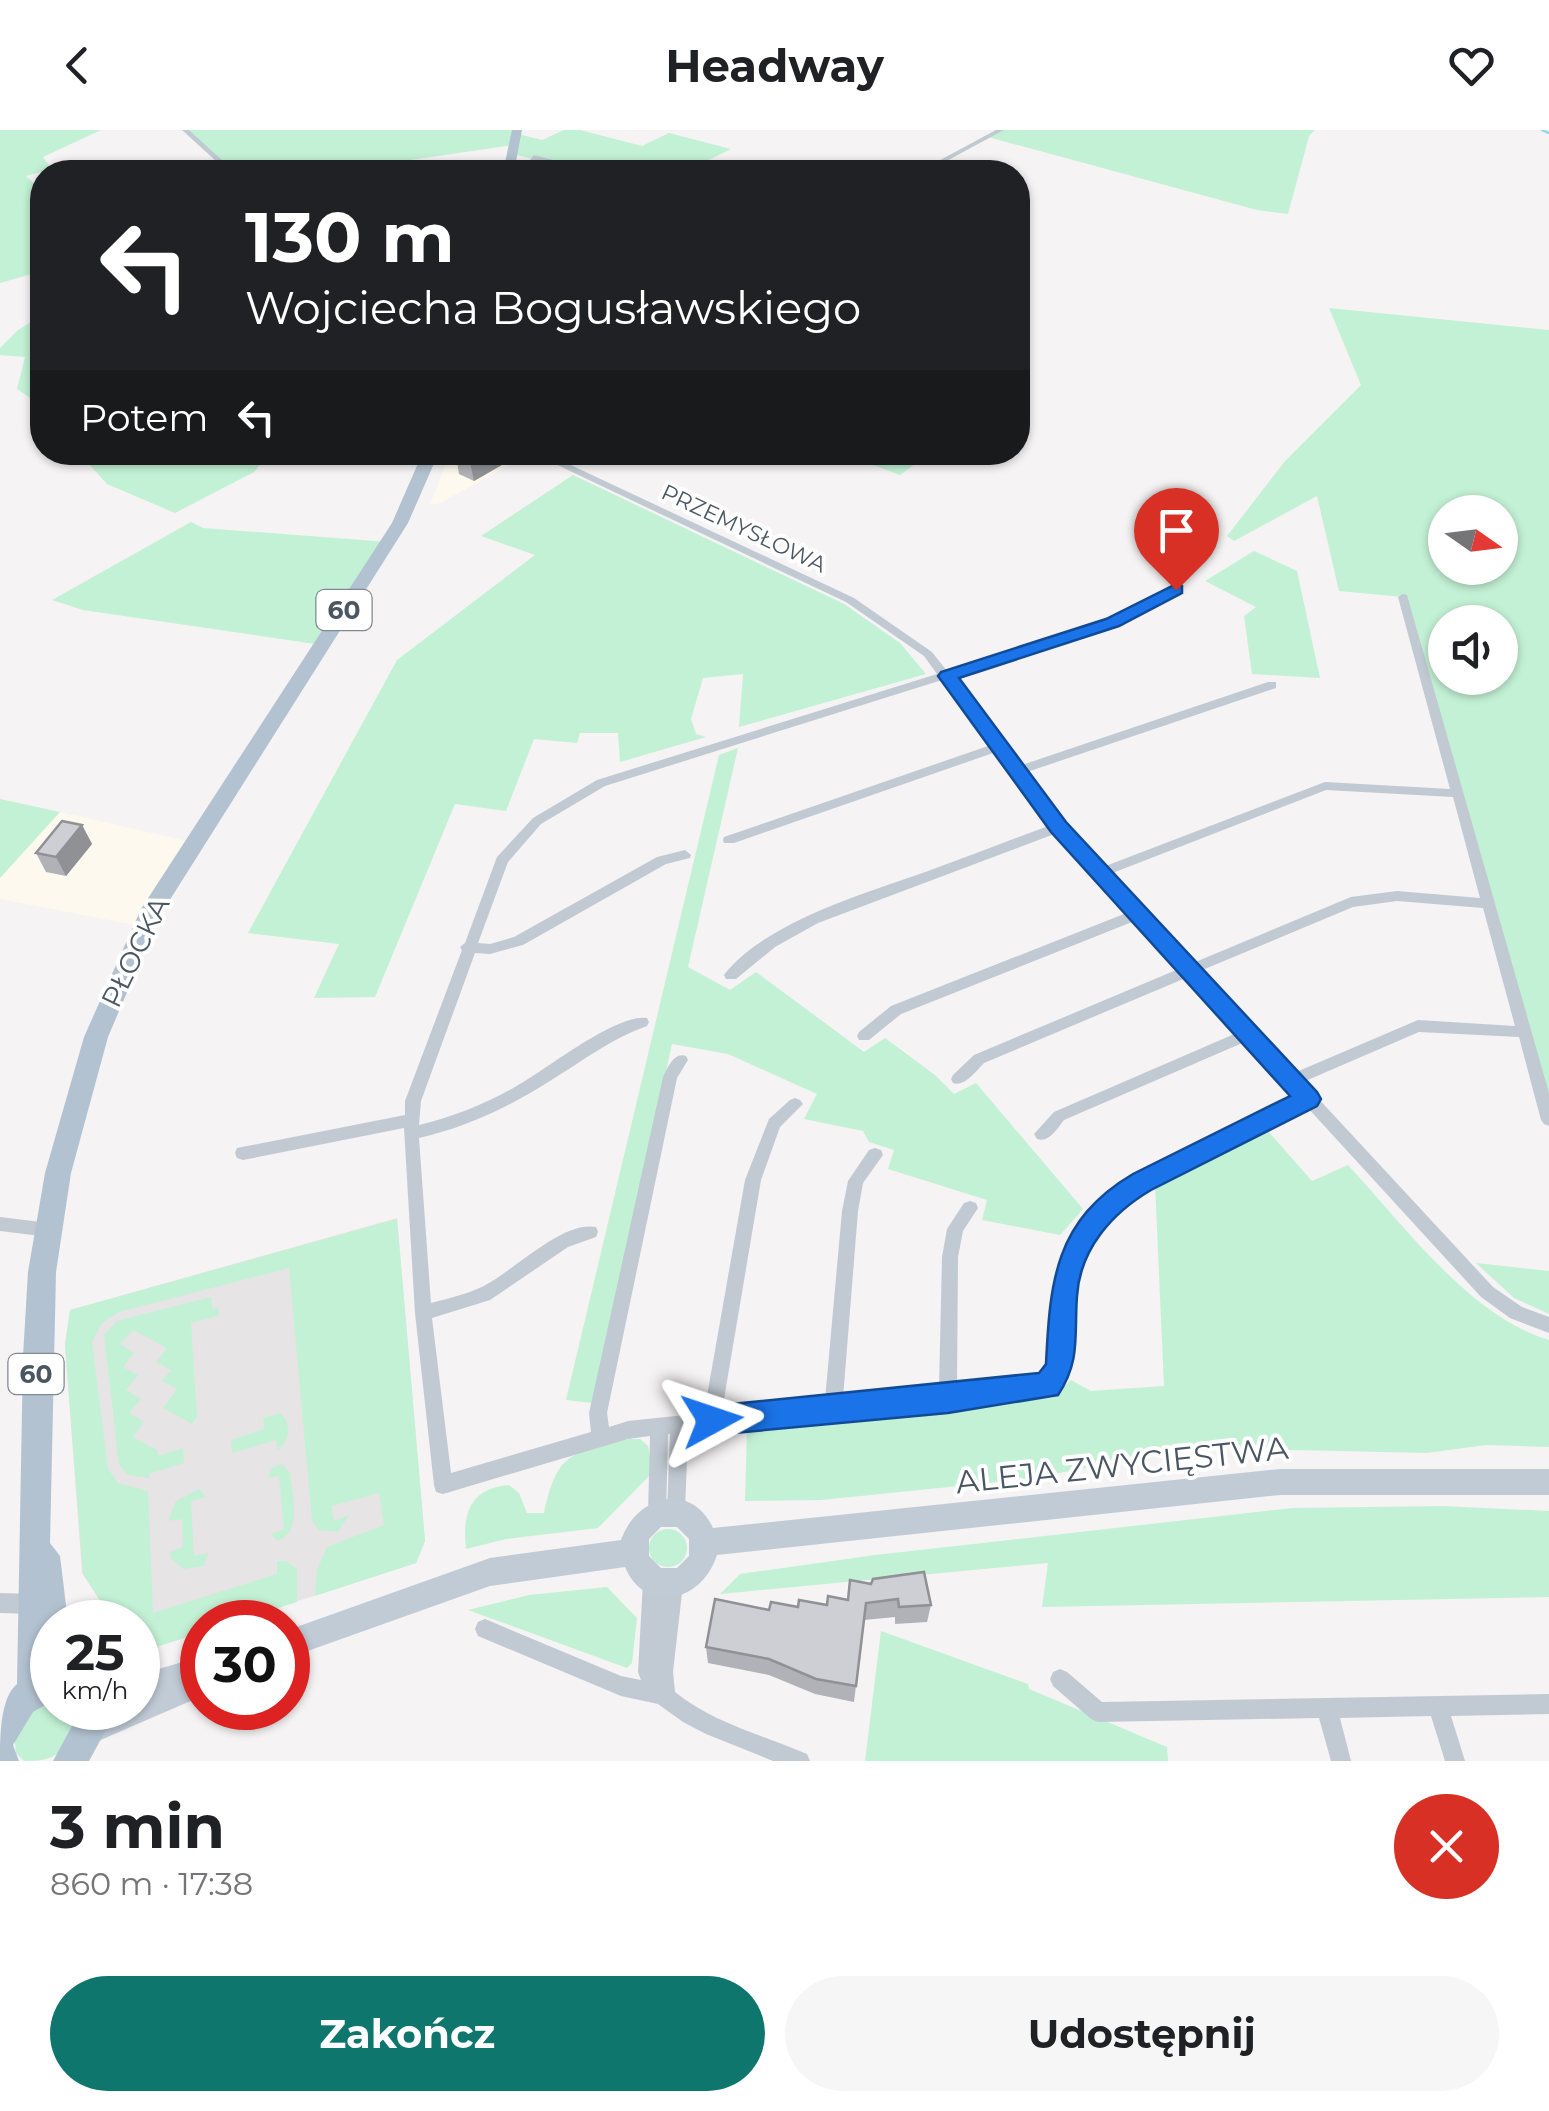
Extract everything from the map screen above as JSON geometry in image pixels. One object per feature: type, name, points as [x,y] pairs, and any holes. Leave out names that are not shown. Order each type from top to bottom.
[{"type":"main road","points":[[511,160],[518,130]]},
{"type":"main road","name":"PŁOCKA","points":[[42,1600],[37,1518],[37,1356],[49,1230],[71,1122],[96,1037],[126,960],[186,855],[400,523],[425,465]]},
{"type":"main road","name":"ALEJA ZWYCIĘSTWA","points":[[704,1542],[1280,1482],[1549,1482]]},
{"type":"main road","points":[[667,1514],[694,1522],[704,1542],[700,1563],[693,1573],[663,1582],[638,1568],[633,1552],[641,1528],[667,1514]]},
{"type":"main road","points":[[310,1636],[490,1572],[633,1552]]},
{"type":"main road","name":"60","points":[[1,1740],[21,1700],[30,1694]]},
{"type":"main road","points":[[70,1761],[85,1730]]},
{"type":"street","points":[[185,130],[219,160]]},
{"type":"street","points":[[945,160],[1001,130]]},
{"type":"street","name":"PRZEMYSŁOWA","points":[[562,465],[826,588],[896,629],[928,654],[1059,827],[1188,970],[1487,1292],[1516,1313],[1549,1326]]},
{"type":"street","points":[[1176,590],[1112,622],[948,676],[646,766],[569,800],[518,838],[502,860],[466,947],[419,1080],[411,1126],[423,1313],[444,1485],[600,1436],[658,1426],[1036,1390],[1056,1379],[1062,1355],[1063,1292],[1069,1265],[1095,1218],[1117,1197],[1142,1182],[1308,1099]]},
{"type":"street","points":[[1403,597],[1549,1120]]},
{"type":"street","points":[[1016,771],[1272,685]]},
{"type":"street","points":[[729,840],[998,748]]},
{"type":"street","points":[[1100,874],[1325,786],[1456,793]]},
{"type":"street","points":[[731,975],[750,956],[786,932],[1059,827]]},
{"type":"street","points":[[466,947],[490,948],[518,941],[662,860],[685,854]]},
{"type":"street","points":[[958,1079],[979,1059],[1372,896],[1486,903]]},
{"type":"street","points":[[864,1036],[896,1010],[1138,914]]},
{"type":"street","points":[[243,1153],[411,1126],[456,1124],[484,1112],[618,1030],[642,1022]]},
{"type":"street","points":[[1292,1080],[1418,1026],[1524,1032]]},
{"type":"street","points":[[1042,1134],[1059,1116],[1248,1034]]},
{"type":"street","points":[[600,1436],[598,1413],[670,1078],[681,1060]]},
{"type":"street","points":[[712,1420],[753,1180],[774,1124],[795,1104]]},
{"type":"street","points":[[833,1410],[850,1211],[856,1181],[875,1156]]},
{"type":"street","points":[[948,1399],[950,1257],[955,1229],[970,1208]]},
{"type":"street","points":[[0,1224],[49,1230]]},
{"type":"street","points":[[423,1313],[470,1301],[562,1242],[590,1232]]},
{"type":"street","points":[[667,1514],[679,1424]]},
{"type":"street","points":[[658,1426],[667,1514]]},
{"type":"street","points":[[663,1582],[648,1672],[651,1684],[685,1713],[800,1761]]},
{"type":"street","points":[[0,1603],[30,1610]]},
{"type":"street","points":[[485,1629],[621,1686],[665,1695]]},
{"type":"street","points":[[1060,1679],[1098,1712],[1549,1704]]},
{"type":"street","points":[[1438,1706],[1455,1761]]},
{"type":"street","points":[[1327,1709],[1341,1761]]},
{"type":"shaded area","points":[[445,465],[510,465],[440,503],[430,505]]},
{"type":"shaded area","points":[[60,812],[187,841],[135,925],[0,899],[0,878]]},
{"type":"shaded area","points":[[397,1218],[425,1541],[416,1563],[301,1600],[180,1600],[180,1639],[160,1646],[160,1600],[100,1600],[82,1573],[65,1345],[70,1310]]},
{"type":"green space","points":[[0,130],[101,130],[43,157],[45,160],[30,160],[30,175],[26,176],[30,180],[30,274],[0,283]]},
{"type":"green space","points":[[185,130],[517,130],[518,134],[542,140],[564,130],[580,130],[642,146],[669,133],[731,149],[709,160],[538,160],[512,154],[514,145],[410,160],[219,160]]},
{"type":"green space","points":[[1001,130],[1315,130],[1309,136],[1288,214],[1257,210],[988,137]]},
{"type":"green space","points":[[1329,308],[1549,330],[1549,1103],[1431,695],[1518,695],[1518,605],[1428,605],[1428,684],[1403,597],[1339,591],[1317,496],[1234,541],[1227,536],[1286,460],[1361,385]]},
{"type":"green space","points":[[30,322],[30,398],[17,389],[25,357],[0,355],[0,348]]},
{"type":"green space","points":[[90,465],[260,465],[254,472],[175,513],[107,484]]},
{"type":"green space","points":[[873,465],[914,465],[900,475]]},
{"type":"green space","points":[[573,475],[844,604],[900,643],[926,674],[739,727],[743,674],[703,678],[691,719],[696,734],[706,737],[620,762],[618,733],[580,733],[577,743],[534,739],[506,811],[455,804],[375,997],[314,998],[339,944],[248,933],[397,660],[535,555],[481,536]]},
{"type":"green space","points":[[191,522],[203,528],[388,542],[322,645],[83,610],[52,600]]},
{"type":"green space","points":[[1254,551],[1297,571],[1320,678],[1252,674],[1244,616],[1256,607],[1205,581]]},
{"type":"green space","points":[[738,748],[688,967],[730,990],[756,972],[864,1052],[885,1038],[954,1094],[976,1083],[1083,1209],[1060,1235],[982,1220],[987,1200],[888,1169],[894,1150],[869,1142],[863,1131],[804,1119],[817,1094],[728,1054],[672,1044],[592,1403],[566,1400],[719,755]]},
{"type":"green space","points":[[0,799],[60,812],[0,878]]},
{"type":"green space","points":[[1267,1130],[1312,1181],[1348,1165],[1465,1290],[1520,1328],[1549,1340],[1549,1447],[1486,1445],[1427,1453],[1200,1448],[1019,1480],[821,1500],[745,1501],[747,1428],[1053,1398],[1071,1380],[1091,1391],[1164,1386],[1155,1184]]},
{"type":"green space","points":[[397,1219],[425,1541],[416,1563],[315,1596],[317,1570],[327,1547],[384,1525],[379,1493],[331,1506],[334,1521],[349,1515],[338,1532],[318,1530],[312,1520],[289,1268],[119,1312],[102,1323],[92,1342],[108,1469],[118,1483],[148,1491],[152,1600],[100,1600],[83,1574],[65,1345],[70,1310]]},
{"type":"green space","points":[[1476,1263],[1549,1271],[1549,1314],[1514,1298]]},
{"type":"green space","points":[[211,1297],[212,1309],[218,1308],[219,1315],[191,1323],[197,1417],[192,1424],[163,1408],[177,1389],[162,1381],[171,1370],[156,1362],[167,1348],[133,1330],[120,1344],[134,1353],[123,1367],[138,1375],[126,1390],[141,1399],[129,1413],[144,1422],[133,1437],[157,1450],[158,1456],[183,1448],[184,1463],[149,1474],[149,1478],[128,1475],[119,1464],[104,1335],[117,1321]]},
{"type":"green space","points":[[280,1413],[288,1432],[278,1450],[276,1440],[232,1453],[231,1440],[264,1429],[263,1418]]},
{"type":"green space","points":[[640,1439],[648,1446],[653,1472],[598,1528],[506,1539],[466,1549],[468,1514],[485,1491],[509,1485],[519,1493],[527,1513],[544,1513],[555,1477],[570,1458]]},
{"type":"green space","points":[[282,1464],[290,1473],[294,1512],[290,1529],[277,1541],[271,1534],[284,1529],[279,1476],[267,1478],[272,1468]]},
{"type":"green space","points":[[199,1489],[206,1497],[191,1501],[194,1556],[209,1553],[203,1566],[184,1569],[171,1559],[170,1552],[183,1547],[182,1519],[168,1521],[176,1501]]},
{"type":"green space","points":[[1443,1506],[1549,1511],[1549,1597],[1042,1607],[1048,1563],[720,1594],[740,1574],[875,1555],[1293,1508]]},
{"type":"green space","points":[[668,1529],[681,1535],[687,1548],[681,1561],[668,1567],[655,1561],[649,1548],[655,1535]]},
{"type":"green space","points":[[277,1561],[286,1561],[297,1569],[297,1600],[194,1600],[277,1574]]},
{"type":"green space","points":[[607,1587],[637,1618],[632,1663],[627,1668],[468,1610],[529,1595]]},
{"type":"green space","points":[[180,1605],[180,1639],[160,1646],[160,1611]]},
{"type":"green space","points":[[881,1631],[1028,1684],[1029,1689],[1167,1747],[1168,1761],[865,1761]]},
{"type":"green space","points":[[30,1714],[30,1730],[72,1730],[55,1755],[24,1761],[16,1753],[14,1733]]},
{"type":"building","points":[[62,821],[82,825],[56,857],[36,853]]},
{"type":"building","points":[[924,1572],[931,1605],[899,1607],[898,1599],[866,1603],[856,1686],[816,1679],[769,1659],[706,1647],[715,1599],[769,1610],[771,1602],[798,1607],[799,1600],[827,1605],[828,1596],[848,1600],[850,1580],[871,1584],[873,1579]]},
{"type":"waterway","points":[[1542,130],[1549,133]]},
{"type":"route","points":[[712,1420],[1048,1386],[1060,1368],[1063,1292],[1069,1265],[1095,1218],[1117,1197],[1142,1182],[1308,1099],[1059,827],[948,676],[1134,614],[1176,590]]}]
